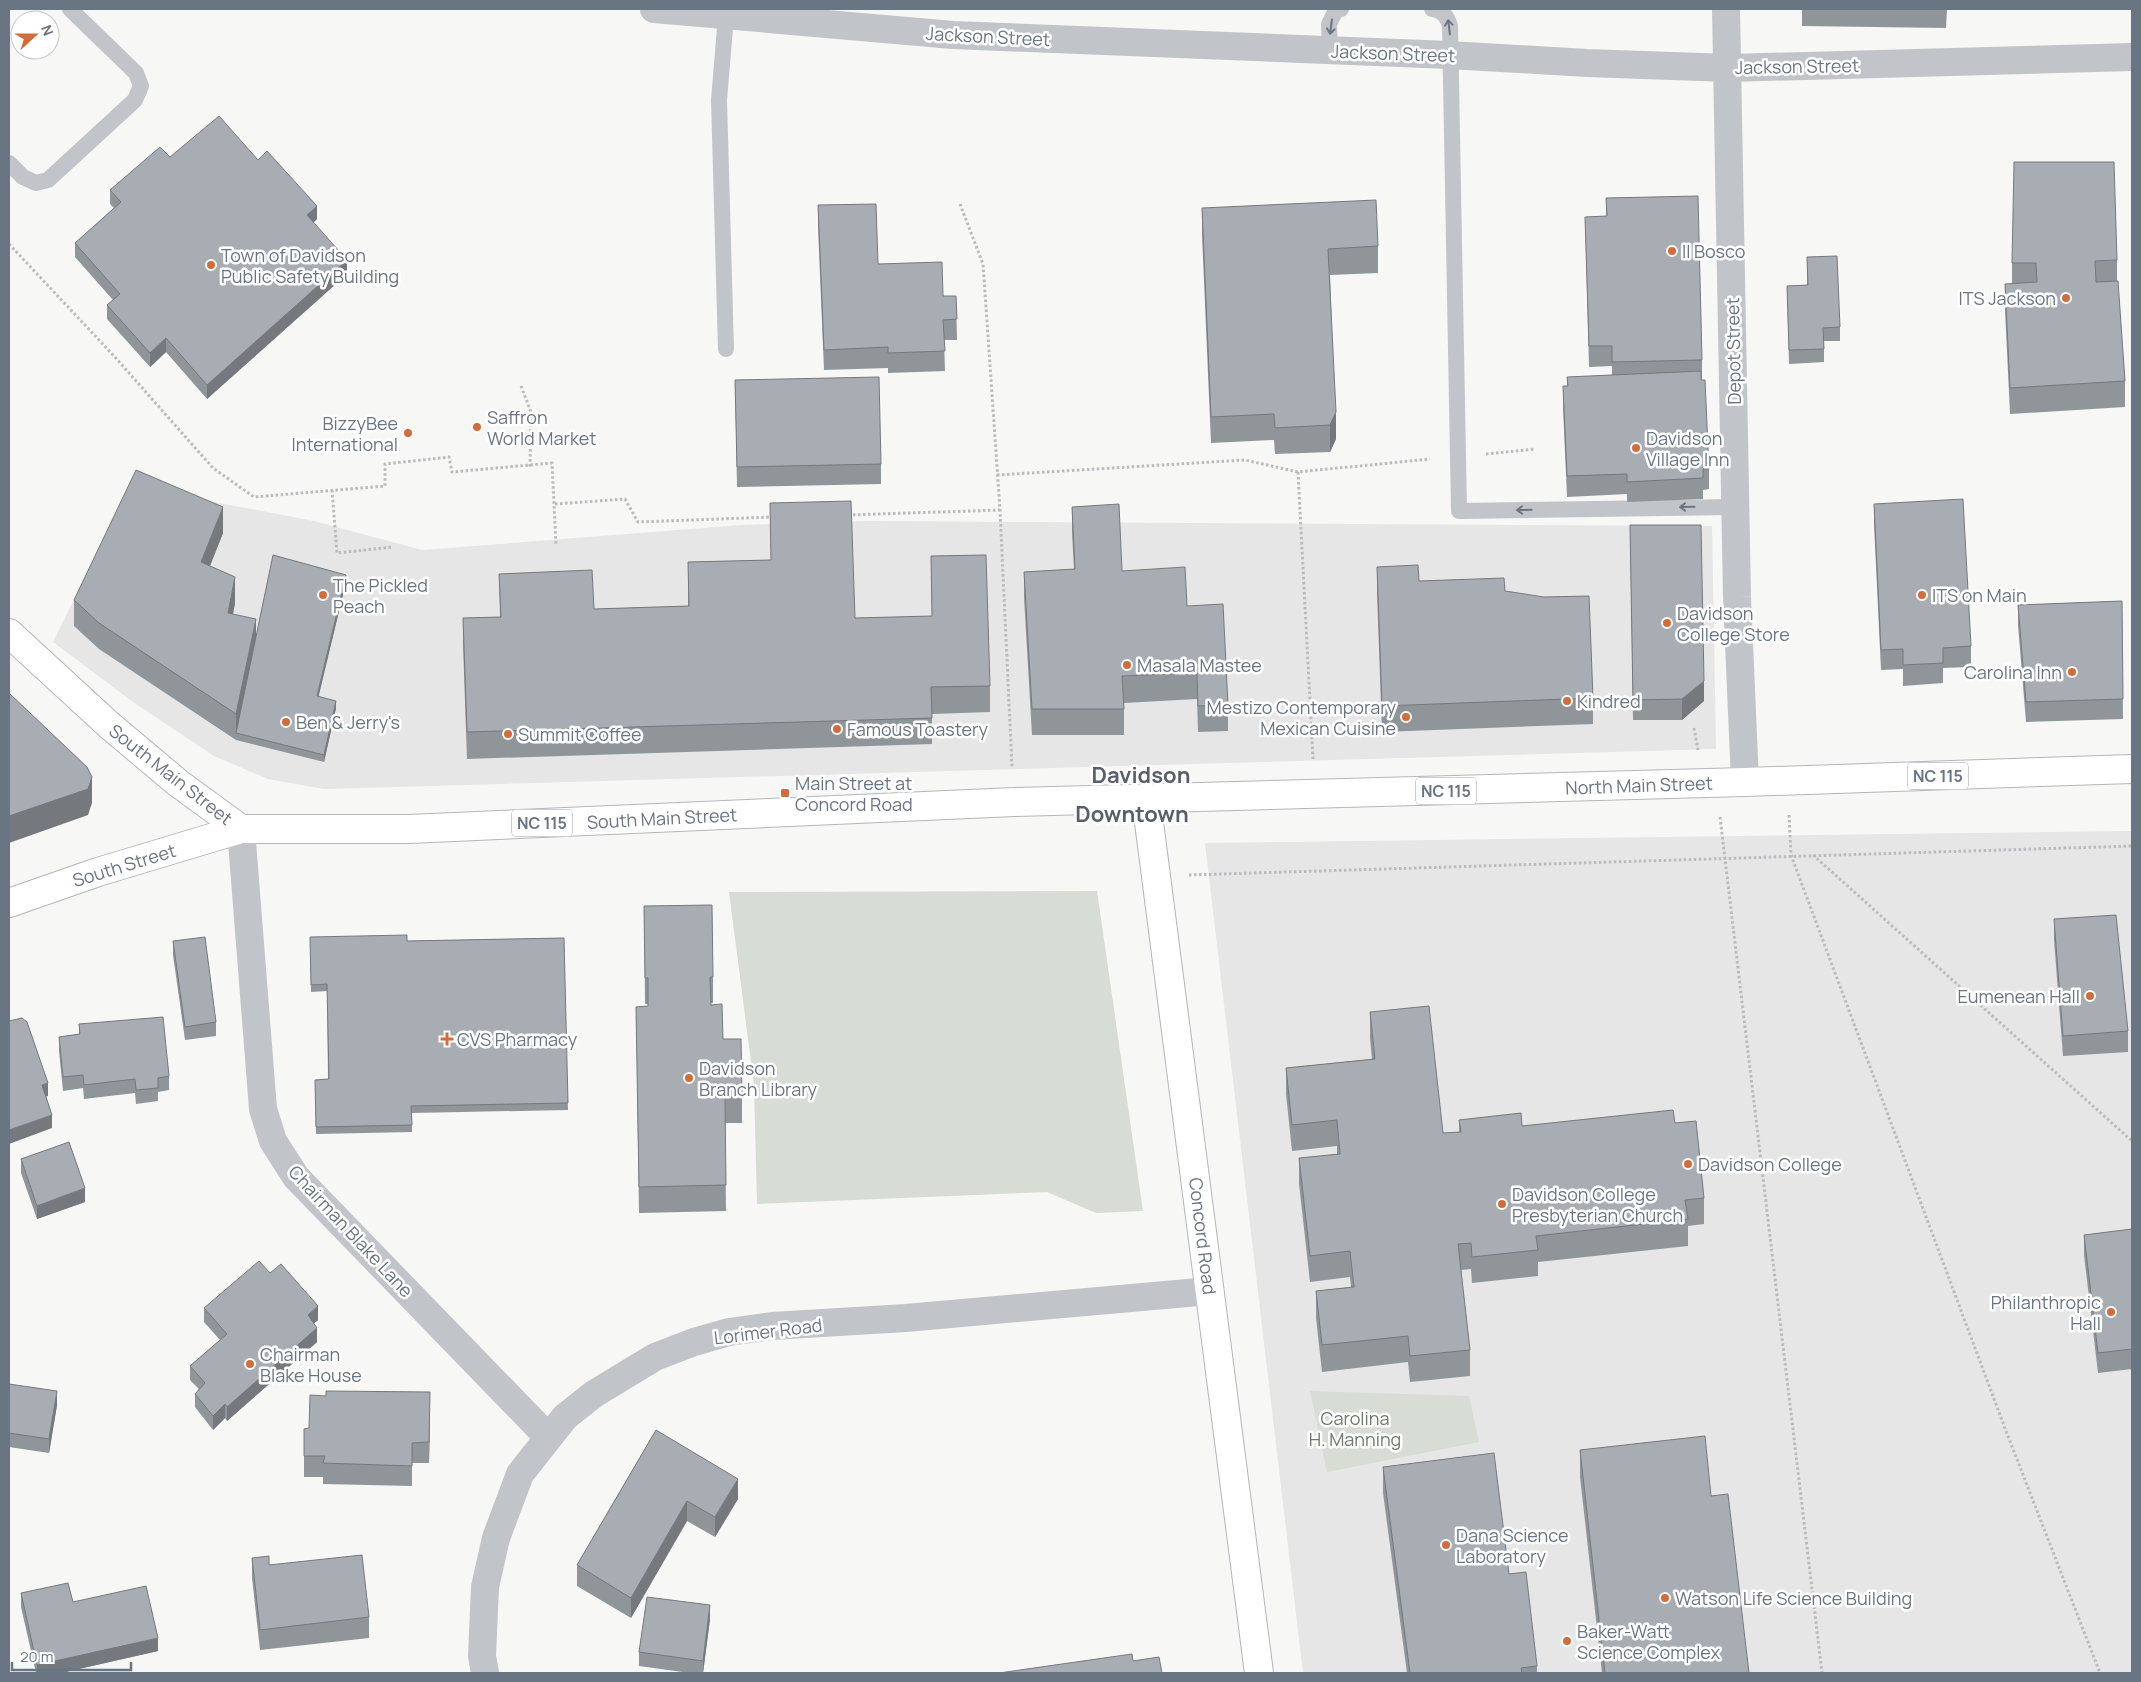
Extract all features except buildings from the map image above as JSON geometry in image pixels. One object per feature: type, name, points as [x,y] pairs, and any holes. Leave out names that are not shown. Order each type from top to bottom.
[{"type":"main road","name":"South Main Street","points":[[9,633],[109,725],[178,783],[241,829],[409,830],[1014,802],[1146,799]]},
{"type":"main road","name":"North Main Street","points":[[1146,799],[1787,781],[2132,768]]},
{"type":"main road","name":"Concord Road","points":[[1146,799],[1259,1673]]},
{"type":"main road","name":"South Street","points":[[9,903],[98,872],[241,829]]},
{"type":"street","name":"Jackson Street","points":[[654,9],[953,35],[1330,51],[1449,54],[1587,63],[1729,68],[2132,57]]},
{"type":"street","name":"Depot Street","points":[[1726,9],[1729,68],[1735,507],[1745,782]]},
{"type":"street","name":"Chairman Blake Lane","points":[[241,829],[263,1109],[273,1140],[296,1177],[548,1437]]},
{"type":"street","name":"Lorimer Road","points":[[485,1673],[482,1656],[485,1587],[496,1538],[520,1474],[566,1417],[594,1394],[655,1358],[694,1342],[729,1332],[772,1326],[906,1318],[1210,1291]]},
{"type":"lane","points":[[9,163],[23,177],[36,183],[48,180],[135,100],[141,86],[136,73],[70,9]]},
{"type":"lane","points":[[1330,51],[1329,24],[1336,10],[1341,9]]},
{"type":"lane","points":[[1432,9],[1439,10],[1447,17],[1450,26],[1449,54],[1459,511],[1735,507]]},
{"type":"lane","points":[[726,16],[719,100],[726,349]]},
{"type":"path","points":[[960,204],[983,264],[996,475],[1000,510],[1014,802]]},
{"type":"path","points":[[9,244],[114,356],[213,468],[254,497],[385,486],[385,464],[449,457],[452,472],[552,464],[556,546]]},
{"type":"path","points":[[521,386],[531,412],[530,467]]},
{"type":"path","points":[[996,475],[1245,460],[1298,472],[1535,449]]},
{"type":"path","points":[[1298,472],[1314,795]]},
{"type":"path","points":[[332,490],[337,553],[393,547]]},
{"type":"path","points":[[555,504],[625,499],[638,522],[774,517]]},
{"type":"path","points":[[843,515],[1000,510]]},
{"type":"path","points":[[1694,728],[1706,783],[1719,814],[1725,857],[1822,1673]]},
{"type":"path","points":[[1787,781],[1791,855],[2003,1422],[2100,1673]]},
{"type":"path","points":[[1156,876],[1725,857],[2132,846]]},
{"type":"path","points":[[1813,855],[2132,1141]]},
{"type":"shaded area","points":[[130,486],[314,521],[422,550],[742,525],[865,521],[1712,526],[1716,749],[324,789],[268,779],[214,756],[133,702],[53,642]]},
{"type":"shaded area","name":"Davidson College","points":[[2132,831],[2132,1673],[1303,1673],[1205,843]]},
{"type":"green space","points":[[1097,891],[1143,1211],[1096,1213],[1047,1192],[757,1204],[754,1085],[729,892]]},
{"type":"green space","name":"Carolina H. Manning","points":[[1310,1391],[1469,1396],[1479,1442],[1327,1472]]},
{"type":"place","name":"Il Bosco","points":[[1672,251]]},
{"type":"place","name":"Town of Davidson Public Safety Building","points":[[211,265]]},
{"type":"place","name":"ITS Jackson","points":[[2066,298]]},
{"type":"place","name":"Saffron World Market","points":[[477,427]]},
{"type":"place","name":"BizzyBee International","points":[[408,433]]},
{"type":"place","name":"Davidson Village Inn","points":[[1636,448]]},
{"type":"place","name":"The Pickled Peach","points":[[323,595]]},
{"type":"place","name":"ITS on Main","points":[[1922,595]]},
{"type":"place","name":"Davidson College Store","points":[[1667,623]]},
{"type":"place","name":"Masala Mastee","points":[[1127,665]]},
{"type":"place","name":"Carolina Inn","points":[[2072,672]]},
{"type":"place","name":"Kindred","points":[[1567,701]]},
{"type":"place","name":"Mestizo Contemporary Mexican Cuisine","points":[[1406,717]]},
{"type":"place","name":"Ben & Jerry's","points":[[286,722]]},
{"type":"place","name":"Famous Toastery","points":[[837,729]]},
{"type":"place","name":"Summit Coffee","points":[[508,734]]},
{"type":"place","name":"Main Street at Concord Road","points":[[785,793]]},
{"type":"place","name":"Eumenean Hall","points":[[2090,996]]},
{"type":"place","name":"CVS Pharmacy","points":[[447,1039]]},
{"type":"place","name":"Davidson Branch Library","points":[[689,1078]]},
{"type":"place","name":"Davidson College","points":[[1688,1164]]},
{"type":"place","name":"Davidson College Presbyterian Church","points":[[1502,1204]]},
{"type":"place","name":"Philanthropic Hall","points":[[2111,1312]]},
{"type":"place","name":"Chairman Blake House","points":[[250,1364]]},
{"type":"place","name":"Dana Science Laboratory","points":[[1446,1545]]},
{"type":"place","name":"Watson Life Science Building","points":[[1665,1598]]},
{"type":"place","name":"Baker-Watt Science Complex","points":[[1567,1641]]},
{"type":"district","name":"Davidson","points":[[1141,775]]},
{"type":"district","name":"Downtown","points":[[1132,814]]}]
